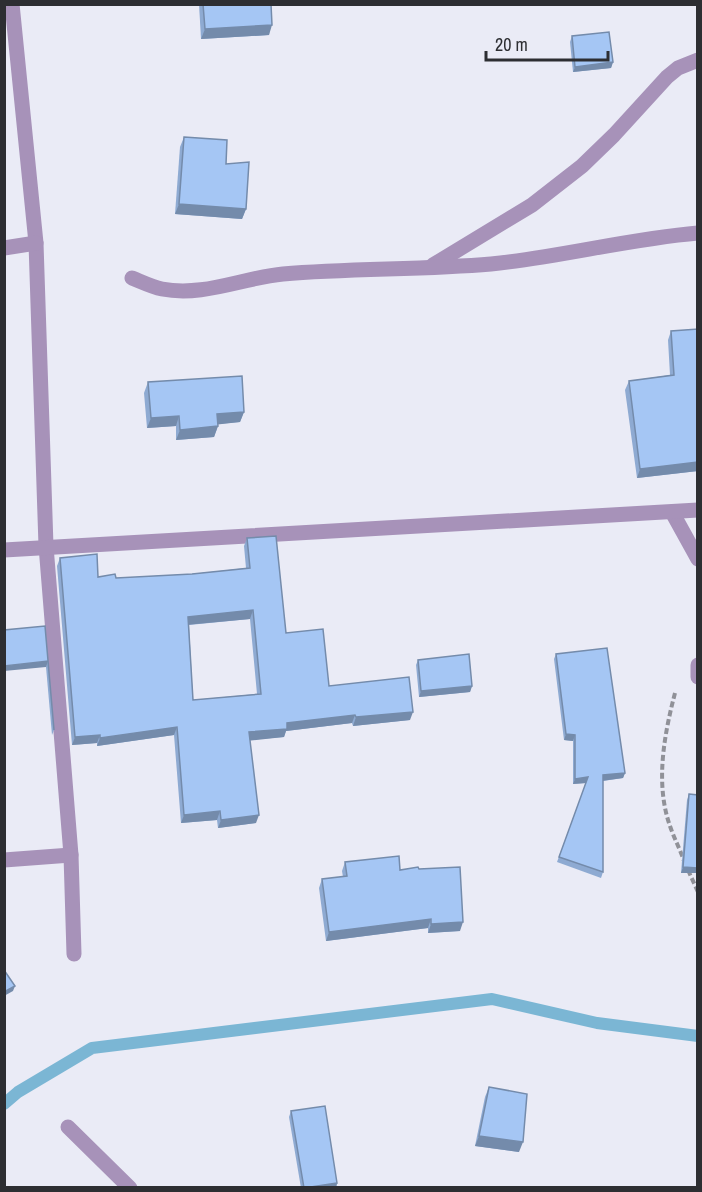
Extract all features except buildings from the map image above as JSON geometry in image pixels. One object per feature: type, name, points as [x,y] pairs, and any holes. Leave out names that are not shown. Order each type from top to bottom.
[{"type":"street","points":[[12,4],[36,243],[46,546],[72,855],[74,954]]},
{"type":"street","points":[[431,267],[532,206],[582,166],[667,77],[678,68],[698,60]]},
{"type":"street","points":[[132,278],[162,289],[192,290],[232,285],[280,274],[490,264],[565,255],[658,237],[698,233]]},
{"type":"street","points":[[4,248],[36,243]]},
{"type":"street","points":[[4,550],[698,510]]},
{"type":"street","points":[[672,512],[698,559]]},
{"type":"street","points":[[697,665],[698,677]]},
{"type":"street","points":[[4,860],[72,855]]},
{"type":"street","points":[[68,1127],[130,1188]]},
{"type":"path","points":[[697,665],[676,689],[663,756],[663,788],[669,825],[698,892]]},
{"type":"waterway","points":[[4,1104],[18,1092],[92,1048],[492,999],[597,1023],[698,1036]]}]
